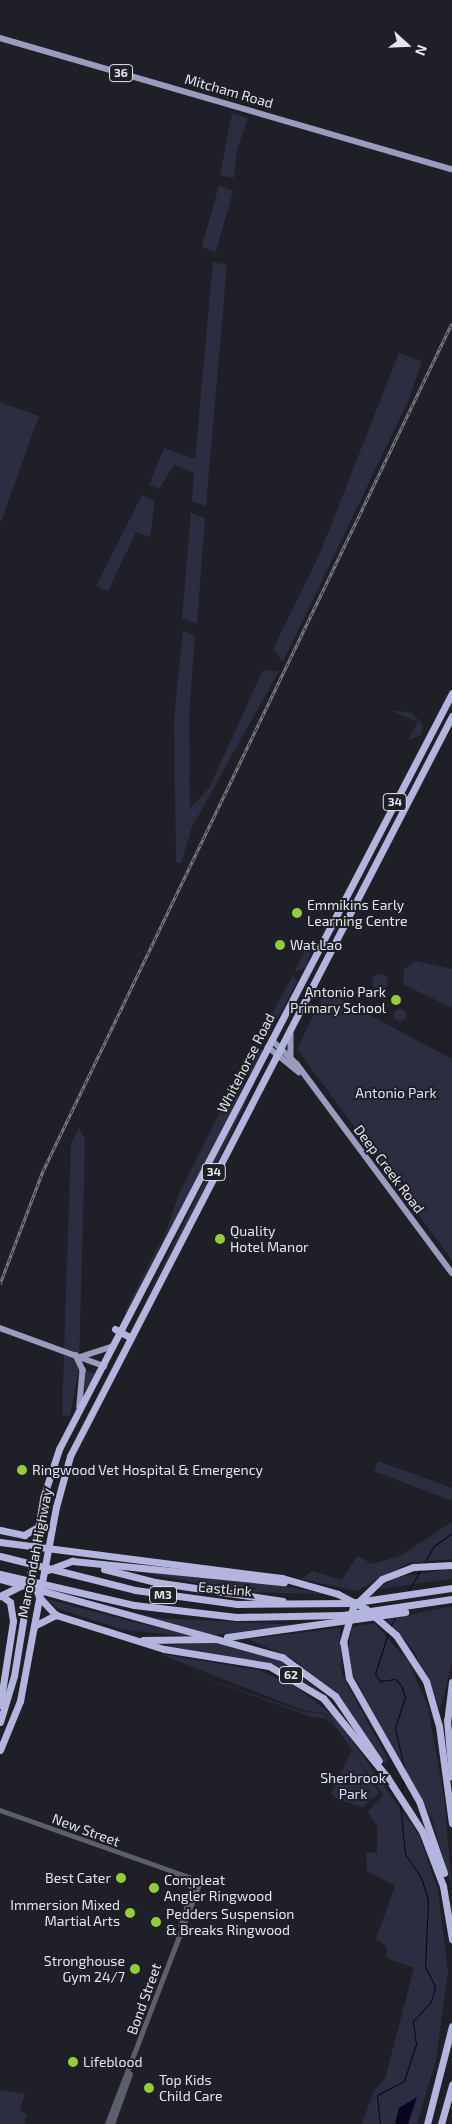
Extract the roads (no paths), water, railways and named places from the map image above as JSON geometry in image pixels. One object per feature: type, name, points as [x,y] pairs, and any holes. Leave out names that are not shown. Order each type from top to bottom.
[{"type":"highway","name":"Whitehorse Road","points":[[104,1366],[116,1345],[119,1331],[452,692]]},
{"type":"highway","name":"Whitehorse Road","points":[[115,1369],[452,716]]},
{"type":"highway","points":[[441,736],[452,732]]},
{"type":"highway","points":[[119,1331],[132,1338]]},
{"type":"highway","points":[[104,1366],[115,1369]]},
{"type":"highway","name":"Maroondah Highway","points":[[0,1750],[20,1701],[34,1626],[33,1594],[29,1580],[30,1568],[55,1459],[104,1366]]},
{"type":"highway","name":"Maroondah Highway","points":[[0,1722],[14,1676],[24,1603],[33,1594],[44,1574],[65,1468],[115,1369]]},
{"type":"highway","points":[[0,1530],[24,1535],[38,1527]]},
{"type":"highway","points":[[0,1542],[302,1583],[338,1594],[383,1622],[418,1665],[430,1692],[452,1823]]},
{"type":"highway","points":[[49,1544],[64,1563]]},
{"type":"highway","name":"EastLink","points":[[0,1556],[159,1594],[237,1604],[309,1605],[350,1603],[452,1588]]},
{"type":"highway","points":[[1,1596],[14,1591],[29,1580],[47,1556]]},
{"type":"highway","points":[[44,1574],[64,1563],[77,1562],[155,1582],[309,1605]]},
{"type":"highway","points":[[92,1565],[302,1583]]},
{"type":"highway","points":[[452,1565],[402,1569],[374,1584],[358,1601],[343,1642],[349,1678],[419,1801],[436,1842],[452,1910]]},
{"type":"highway","name":"EastLink","points":[[0,1574],[86,1596],[194,1614],[285,1618],[344,1615],[424,1605]]},
{"type":"highway","points":[[0,1579],[282,1656],[335,1696],[387,1777]]},
{"type":"highway","name":"62","points":[[33,1594],[56,1615],[135,1640],[172,1651],[258,1663],[294,1677],[333,1708],[387,1777],[416,1822],[443,1886],[452,1939]]},
{"type":"highway","points":[[0,1705],[12,1634],[10,1602],[1,1596]]},
{"type":"highway","points":[[135,1640],[204,1640],[340,1624],[452,1599]]},
{"type":"highway","points":[[34,1626],[42,1619],[56,1615]]},
{"type":"highway","points":[[452,1682],[447,1720],[452,1777]]},
{"type":"highway","points":[[427,2124],[452,2026]]},
{"type":"highway","points":[[441,2124],[452,2085]]},
{"type":"main road","name":"Mitcham Road","points":[[0,38],[452,169]]},
{"type":"main road","points":[[291,1056],[288,1043],[294,1020]]},
{"type":"main road","name":"Deep Creek Road","points":[[272,1040],[278,1050],[307,1080]]},
{"type":"main road","name":"Deep Creek Road","points":[[268,1047],[291,1056],[452,1273]]},
{"type":"main road","points":[[0,1328],[104,1366]]},
{"type":"main road","points":[[78,1356],[116,1345]]},
{"type":"main road","points":[[78,1356],[82,1370],[80,1411]]},
{"type":"street","name":"New Street","points":[[0,1810],[196,1881],[194,1886]]},
{"type":"street","name":"Bond Street","points":[[179,1937],[184,1914],[194,1886]]},
{"type":"street","name":"Bond Street","points":[[112,2124],[179,1937],[194,1886]]},
{"type":"street","name":"Bond Street","points":[[107,2124],[130,2070]]},
{"type":"waterway","points":[[424,1563],[434,1546],[452,1533]]},
{"type":"waterway","points":[[408,1591],[421,1569]]},
{"type":"waterway","points":[[390,1627],[395,1617]]},
{"type":"waterway","points":[[388,1633],[375,1674],[380,1681],[395,1679],[401,1685],[405,1697],[395,1728],[404,1768]]},
{"type":"waterway","points":[[401,1793],[403,1780]]},
{"type":"waterway","points":[[380,2124],[377,2095],[404,2081],[416,2043],[413,2021],[431,2002],[435,1986],[425,1967],[428,1900],[421,1877],[405,1854],[400,1804]]},
{"type":"railway","points":[[0,1284],[43,1171],[452,323]]},
{"type":"place","name":"Emmikins Early Learning Centre","points":[[297,913]]},
{"type":"place","name":"Wat Lao","points":[[280,945]]},
{"type":"place","name":"Antonio Park Primary School","points":[[396,1000]]},
{"type":"place","name":"Quality Hotel Manor","points":[[220,1239]]},
{"type":"place","name":"Ringwood Vet Hospital & Emergency","points":[[22,1470]]},
{"type":"place","name":"Best Cater","points":[[121,1878]]},
{"type":"place","name":"Compleat Angler Ringwood","points":[[154,1888]]},
{"type":"place","name":"Immersion Mixed Martial Arts","points":[[130,1913]]},
{"type":"place","name":"Pedders Suspension & Breaks Ringwood","points":[[156,1922]]},
{"type":"place","name":"Stronghouse Gym 24/7","points":[[135,1969]]},
{"type":"place","name":"Lifeblood","points":[[73,2062]]},
{"type":"place","name":"Top Kids Child Care","points":[[149,2088]]},
{"type":"park label","name":"Antonio Park","points":[[396,1093]]},
{"type":"park label","name":"Sherbrook Park","points":[[353,1786]]}]
